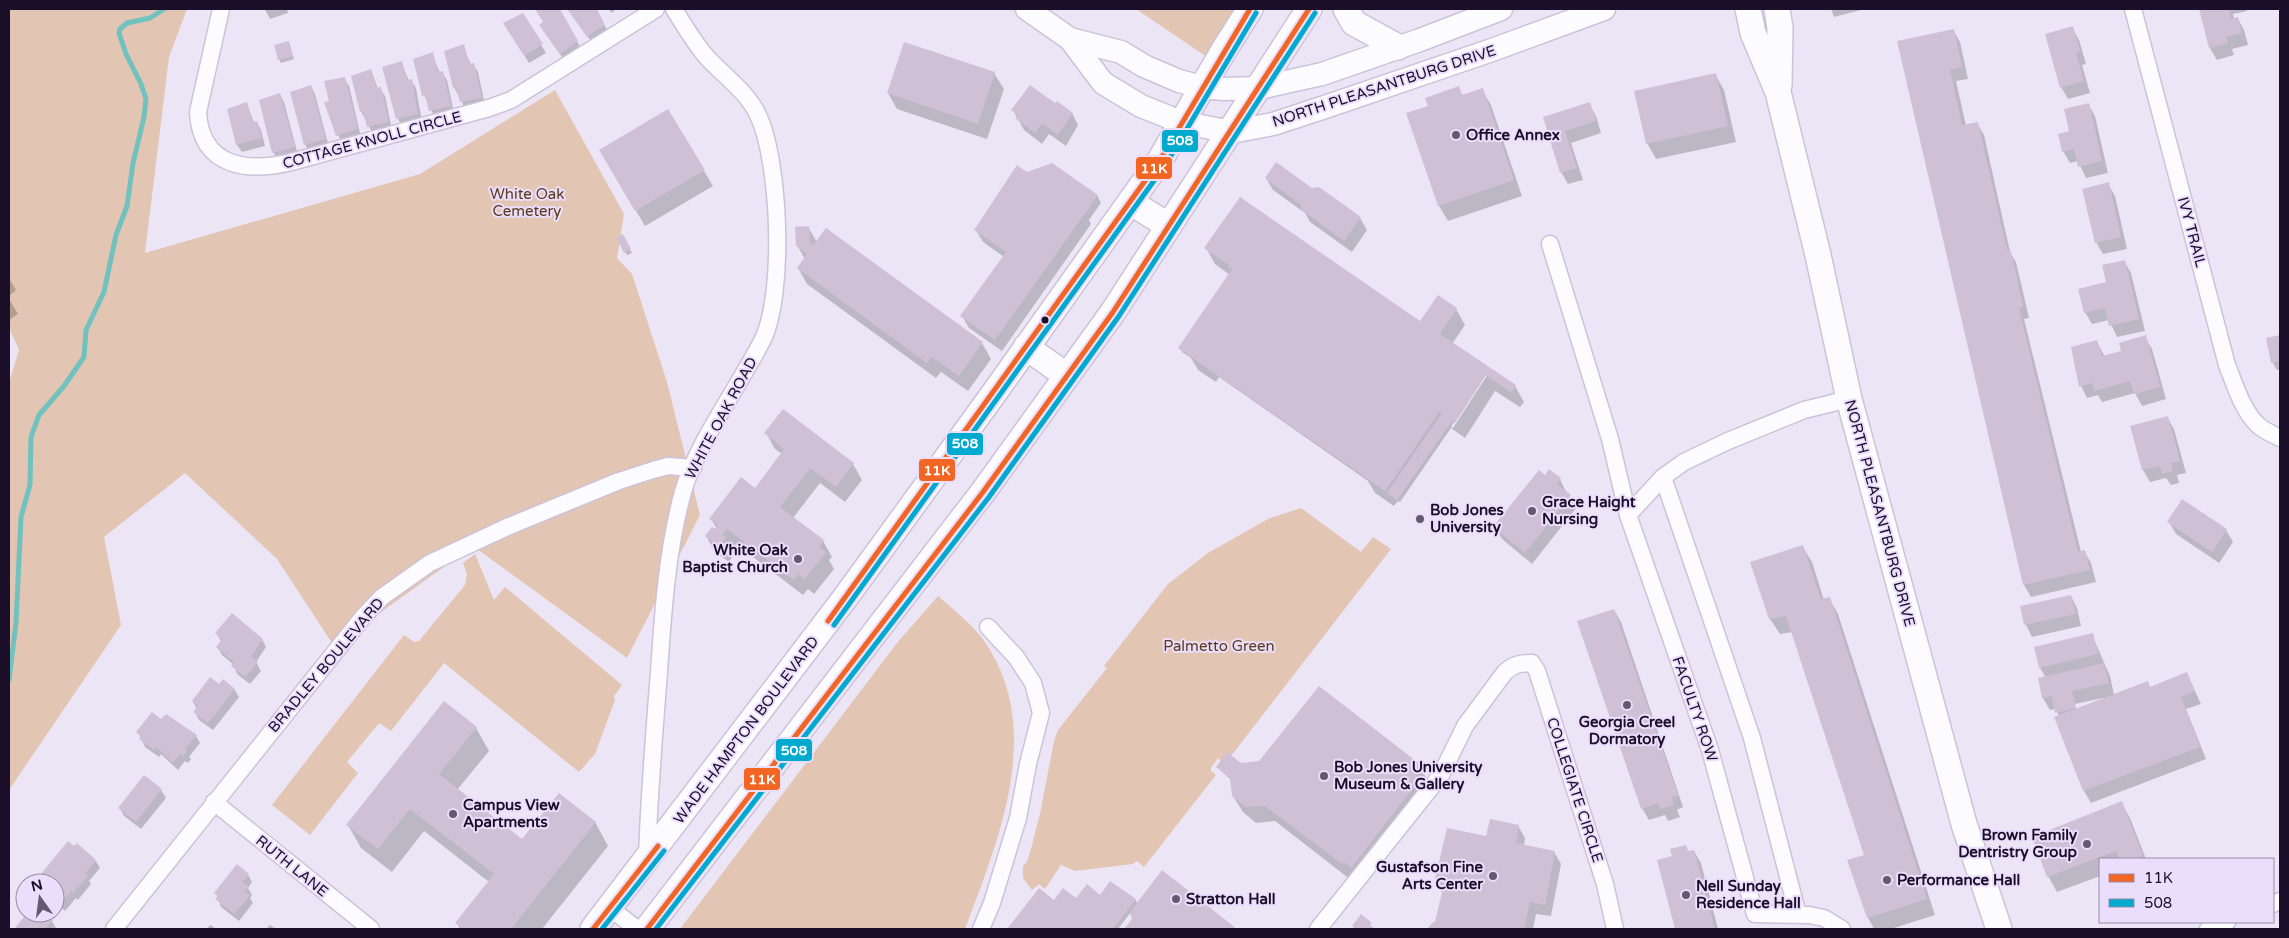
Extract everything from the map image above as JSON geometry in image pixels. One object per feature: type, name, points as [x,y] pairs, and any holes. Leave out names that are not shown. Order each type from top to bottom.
[{"type":"main road","name":"NORTH PLEASANTBURG DRIVE","points":[[1027,9],[1070,39],[1103,83],[1141,106],[1181,122],[1231,132],[1273,124],[1316,110],[1492,50],[1604,9]]},
{"type":"main road","name":"WADE HAMPTON BOULEVARD","points":[[593,929],[856,583],[1160,160],[1250,9]]},
{"type":"main road","points":[[647,929],[983,492],[1067,376],[1113,312],[1309,9]]},
{"type":"main road","points":[[1346,9],[1354,23],[1398,47]]},
{"type":"main road","name":"NORTH PLEASANTBURG DRIVE","points":[[1070,39],[1120,52],[1144,66],[1179,81],[1202,87],[1224,89],[1259,88],[1322,74],[1501,9]]},
{"type":"main road","name":"NORTH PLEASANTBURG DRIVE","points":[[1748,9],[1753,33],[1778,92],[1818,255],[1849,399],[1964,824],[1999,929]]},
{"type":"main road","name":"NORTH PLEASANTBURG DRIVE","points":[[1777,9],[1780,28],[1778,92]]},
{"type":"main road","points":[[1130,202],[1169,226]]},
{"type":"main road","points":[[1026,347],[1067,376]]},
{"type":"main road","points":[[718,767],[753,790]]},
{"type":"street","name":"COTTAGE KNOLL CIRCLE","points":[[221,9],[198,112],[199,128],[209,147],[226,160],[249,167],[263,167],[314,156],[511,100],[656,9]]},
{"type":"street","name":"WHITE OAK ROAD","points":[[647,860],[653,749],[669,562],[677,515],[693,468],[765,335],[772,306],[777,256],[774,190],[768,141],[757,113],[738,88],[704,54],[674,9]]},
{"type":"street","name":"IVY TRAIL","points":[[2133,9],[2227,365],[2252,418],[2260,427],[2280,438]]},
{"type":"street","points":[[1550,244],[1610,439],[1628,515]]},
{"type":"street","points":[[1628,515],[1663,477],[1684,462],[1728,441],[1804,410],[1849,399]]},
{"type":"street","name":"BRADLEY BOULEVARD","points":[[114,929],[363,617],[382,597],[438,559],[507,527],[619,481],[668,466],[693,468]]},
{"type":"street","points":[[1663,477],[1752,738],[1798,914]]},
{"type":"street","name":"FACULTY ROW","points":[[1628,515],[1710,750],[1755,914],[1798,914],[1824,918],[1842,929]]},
{"type":"street","points":[[982,929],[1018,818],[1028,764],[1041,713],[1033,683],[1016,657],[988,627]]},
{"type":"street","name":"COLLEGIATE CIRCLE","points":[[1318,929],[1441,775],[1465,726],[1505,672],[1512,666],[1522,663],[1532,663],[1537,671],[1605,884],[1615,929]]},
{"type":"street","name":"RUTH LANE","points":[[214,802],[371,929]]},
{"type":"street","points":[[610,908],[637,929]]},
{"type":"street","points":[[2208,929],[2224,923]]},
{"type":"green space","name":"White Oak Cemetery","points":[[9,9],[187,9],[169,57],[145,253],[420,174],[555,90],[624,214],[617,258],[632,274],[667,382],[700,515],[627,658],[473,546],[334,646],[277,559],[185,473],[104,537],[121,625],[9,790],[9,383],[19,350],[9,328]]},
{"type":"green space","points":[[1136,9],[1235,9],[1207,57]]},
{"type":"green space","name":"Palmetto Green","points":[[1301,508],[1361,552],[1373,537],[1391,549],[1231,756],[1221,761],[1218,758],[1211,768],[1211,771],[1216,775],[1144,867],[1137,861],[1133,864],[1075,871],[1061,865],[1045,889],[1039,884],[1032,890],[1023,878],[1023,866],[1027,862],[1031,849],[1058,730],[1107,668],[1104,666],[1168,584],[1208,553],[1268,519]]},
{"type":"green space","points":[[475,554],[494,600],[505,587],[622,685],[614,696],[615,700],[595,754],[579,772],[444,663],[391,731],[379,723],[347,762],[358,773],[310,835],[272,805],[404,635],[414,642],[419,641],[465,585],[467,574],[463,563]]},
{"type":"green space","points":[[938,596],[968,623],[984,641],[1002,675],[1012,711],[1014,748],[1010,785],[991,859],[965,929],[680,929],[897,643]]},
{"type":"building","points":[[535,9],[560,9],[578,41],[560,54],[539,25],[543,22]]},
{"type":"building","points":[[567,9],[597,9],[605,25],[587,37]]},
{"type":"building","points":[[2199,9],[2229,9],[2231,19],[2238,17],[2242,33],[2226,37],[2228,43],[2209,48]]},
{"type":"building","points":[[523,13],[543,44],[524,56],[503,23]]},
{"type":"building","points":[[2073,26],[2080,52],[2076,53],[2084,81],[2060,88],[2045,34]]},
{"type":"building","points":[[1954,29],[1962,67],[1950,70],[1962,125],[1978,122],[2007,250],[2010,249],[2015,268],[2023,306],[2019,308],[2078,552],[2085,550],[2090,570],[2023,585],[1897,41]]},
{"type":"building","points":[[289,41],[293,56],[278,60],[274,45]]},
{"type":"building","points":[[904,42],[995,72],[978,124],[887,93]]},
{"type":"building","points":[[464,44],[469,64],[474,63],[482,98],[460,102],[456,87],[453,88],[444,51]]},
{"type":"building","points":[[433,52],[438,72],[443,71],[451,106],[429,111],[425,95],[422,96],[413,59]]},
{"type":"building","points":[[402,61],[407,80],[412,79],[418,114],[396,119],[382,67]]},
{"type":"building","points":[[371,69],[377,88],[381,87],[389,122],[367,127],[363,111],[360,112],[351,76]]},
{"type":"building","points":[[1716,73],[1728,126],[1646,144],[1634,91]]},
{"type":"building","points":[[345,77],[358,129],[336,136],[324,102],[329,101],[324,81]]},
{"type":"building","points":[[311,85],[326,139],[304,145],[290,92]]},
{"type":"building","points":[[1030,85],[1073,113],[1058,135],[1042,123],[1035,133],[1015,118],[1018,115],[1011,110]]},
{"type":"building","name":"Office Annex","points":[[1459,86],[1462,95],[1483,88],[1514,180],[1438,206],[1406,113],[1428,106],[1425,98]]},
{"type":"building","points":[[280,93],[295,147],[272,153],[259,100]]},
{"type":"building","points":[[247,102],[252,122],[257,121],[262,138],[236,145],[227,109]]},
{"type":"building","points":[[1590,102],[1596,121],[1565,131],[1577,168],[1560,173],[1543,117]]},
{"type":"building","points":[[2089,103],[2102,161],[2078,167],[2074,149],[2062,152],[2058,134],[2069,131],[2064,109]]},
{"type":"building","points":[[668,109],[705,170],[635,211],[599,150]]},
{"type":"building","points":[[1276,162],[1312,188],[1319,187],[1361,217],[1344,241],[1302,210],[1300,204],[1265,178]]},
{"type":"building","points":[[1052,163],[1098,195],[995,340],[960,316],[1006,252],[974,230],[1017,165],[1027,172]]},
{"type":"building","points":[[2109,182],[2121,237],[2095,243],[2082,189]]},
{"type":"building","points":[[1240,197],[1420,321],[1438,295],[1457,308],[1440,334],[1516,385],[1511,392],[1486,375],[1455,423],[1452,421],[1397,500],[1387,493],[1442,413],[1439,412],[1385,491],[1178,348],[1232,269],[1204,248]]},
{"type":"building","points":[[809,226],[810,243],[813,245],[826,228],[983,342],[959,376],[932,357],[927,363],[797,268],[807,254],[796,246],[795,227]]},
{"type":"building","points":[[623,234],[631,249],[624,253],[616,238]]},
{"type":"building","points":[[2125,260],[2139,319],[2109,326],[2105,308],[2084,313],[2078,289],[2106,282],[2102,265]]},
{"type":"building","points":[[2146,335],[2160,387],[2134,394],[2130,381],[2094,391],[2092,383],[2079,387],[2071,347],[2097,340],[2102,356],[2121,351],[2119,343]]},
{"type":"building","points":[[2280,335],[2280,361],[2271,363],[2266,338]]},
{"type":"building","points":[[783,409],[854,463],[836,487],[810,468],[780,507],[824,540],[819,547],[826,552],[805,579],[798,574],[794,580],[727,529],[722,535],[726,537],[719,547],[705,536],[712,527],[715,529],[718,525],[709,519],[741,477],[755,488],[784,449],[764,433]]},
{"type":"building","points":[[2168,416],[2180,461],[2171,463],[2173,471],[2162,474],[2160,466],[2142,470],[2130,426]]},
{"type":"building","name":"Grace Haight Nursing","points":[[1549,469],[1561,478],[1557,484],[1571,495],[1525,553],[1493,527],[1539,470],[1545,475]]},
{"type":"building","points":[[2182,499],[2227,529],[2212,552],[2167,522]]},
{"type":"building","points":[[1803,545],[1821,599],[1830,597],[1927,899],[1867,918],[1847,860],[1864,855],[1786,616],[1769,619],[1750,562]]},
{"type":"building","points":[[2071,595],[2076,614],[2024,625],[2020,606]]},
{"type":"building","name":"Georgia Creel Dormatory","points":[[1614,609],[1678,795],[1672,797],[1674,805],[1660,809],[1658,803],[1641,809],[1577,621]]},
{"type":"building","points":[[232,613],[263,639],[251,656],[258,662],[245,677],[231,666],[234,662],[216,647],[222,639],[215,633]]},
{"type":"building","points":[[2093,633],[2098,654],[2039,668],[2034,647]]},
{"type":"building","points":[[2104,663],[2109,683],[2072,691],[2076,708],[2055,713],[2052,696],[2042,698],[2038,678]]},
{"type":"building","points":[[2187,672],[2195,691],[2181,697],[2200,747],[2083,791],[2054,717],[2148,681],[2150,687]]},
{"type":"building","points":[[210,677],[219,684],[223,679],[235,689],[208,723],[193,712],[198,706],[192,701]]},
{"type":"building","name":"Bob Jones University Museum & Gallery","points":[[1319,686],[1420,764],[1413,773],[1420,779],[1351,868],[1344,862],[1342,864],[1265,806],[1246,807],[1232,796],[1230,778],[1216,767],[1227,752],[1241,763],[1259,761]]},
{"type":"building","name":"Campus View Apartments","points":[[444,701],[477,727],[439,774],[522,839],[559,793],[596,822],[511,929],[463,929],[455,923],[494,874],[410,809],[378,849],[346,825]]},
{"type":"building","points":[[152,712],[161,719],[166,714],[197,735],[185,749],[187,750],[183,756],[180,754],[173,763],[156,747],[154,750],[139,739],[141,736],[136,732]]},
{"type":"building","points":[[144,775],[162,789],[136,822],[118,808]]},
{"type":"building","name":"Brown Family Dentristry Group","points":[[2122,801],[2143,856],[2137,858],[2119,858],[2116,851],[2047,877],[2032,837]]},
{"type":"building","name":"Gustafson Fine Arts Center","points":[[1490,819],[1519,825],[1516,843],[1555,851],[1545,905],[1530,902],[1524,929],[1427,929],[1435,922],[1444,884],[1434,883],[1447,828],[1486,836]]},
{"type":"building","points":[[68,841],[74,846],[77,843],[96,860],[85,874],[88,876],[73,893],[71,891],[65,899],[65,873],[42,873]]},
{"type":"building","name":"Nell Sunday Residence Hall","points":[[1686,845],[1688,851],[1694,850],[1715,929],[1675,929],[1657,860],[1672,856],[1670,849]]},
{"type":"building","points":[[237,864],[249,874],[242,882],[249,887],[245,891],[250,895],[234,914],[215,899],[218,896],[214,893]]},
{"type":"building","name":"Stratton Hall","points":[[1162,870],[1236,929],[1124,929],[1132,919],[1130,912]]},
{"type":"building","points":[[1110,881],[1136,899],[1113,929],[1007,929],[1039,888],[1054,900],[1063,888],[1076,898],[1087,884],[1100,895]]},
{"type":"building","points":[[1361,914],[1372,923],[1370,925],[1375,929],[1352,929],[1354,927],[1352,926]]},
{"type":"building","points":[[19,923],[50,923],[45,929],[14,929]]},
{"type":"waterway","points":[[9,680],[16,623],[21,517],[30,485],[31,437],[39,415],[64,386],[84,357],[86,330],[104,292],[116,235],[127,206],[133,163],[144,117],[146,99],[119,33],[120,29],[127,23],[150,18],[164,9]]},
{"type":"transit line","name":"11K","points":[[828,621],[1160,160],[1250,9]]},
{"type":"transit line","name":"11K","points":[[647,929],[983,492],[1113,312],[1309,9]]},
{"type":"transit line","name":"508","points":[[834,625],[1166,164],[1256,13]]},
{"type":"transit line","name":"508","points":[[656,929],[989,497],[1119,316],[1315,13]]},
{"type":"transit line","name":"11K","points":[[593,929],[658,846]]},
{"type":"transit line","name":"508","points":[[602,929],[664,851]]},
{"type":"place","name":"Office Annex","points":[[1456,135]]},
{"type":"place","name":"Grace Haight Nursing","points":[[1532,511]]},
{"type":"place","name":"Bob Jones University","points":[[1420,519]]},
{"type":"place","name":"White Oak Baptist Church","points":[[798,559]]},
{"type":"place","name":"Georgia Creel Dormatory","points":[[1627,705]]},
{"type":"place","name":"Bob Jones University Museum & Gallery","points":[[1324,776]]},
{"type":"place","name":"Campus View Apartments","points":[[453,814]]},
{"type":"place","name":"Brown Family Dentristry Group","points":[[2087,844]]},
{"type":"place","name":"Gustafson Fine Arts Center","points":[[1493,876]]},
{"type":"place","name":"Performance Hall","points":[[1887,880]]},
{"type":"place","name":"Nell Sunday Residence Hall","points":[[1686,895]]},
{"type":"place","name":"Stratton Hall","points":[[1176,899]]}]
